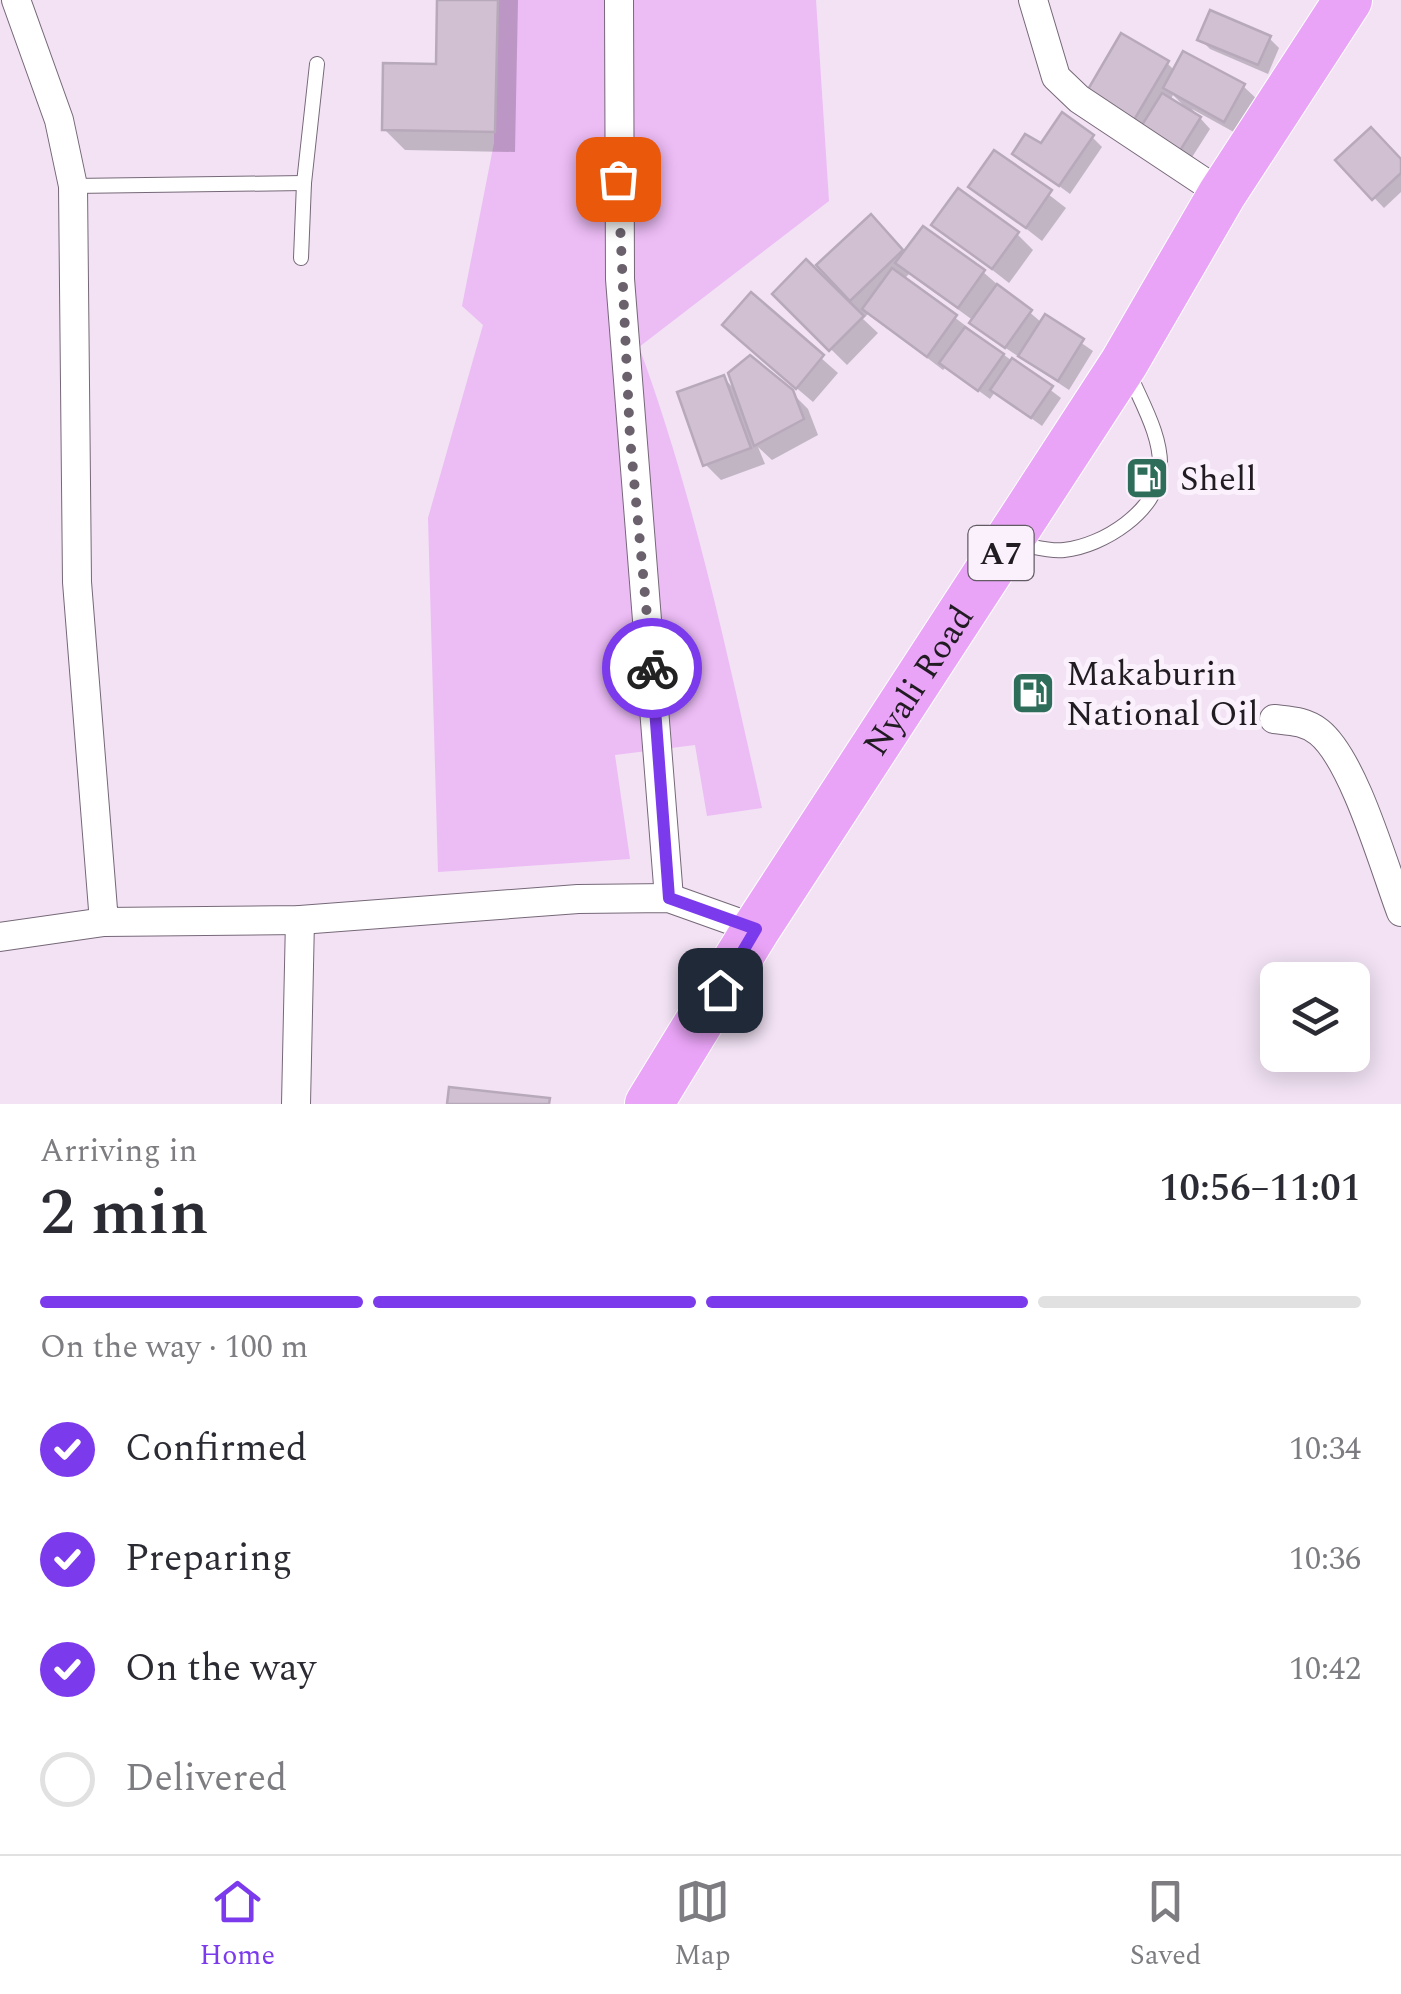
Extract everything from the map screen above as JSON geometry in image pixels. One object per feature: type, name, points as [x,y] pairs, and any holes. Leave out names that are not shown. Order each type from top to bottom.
[{"type":"highway","name":"Nyali Road","points":[[650,1104],[756,929],[1124,363],[1222,194],[1348,0]]},
{"type":"street","points":[[619,0],[620,279],[669,898]]},
{"type":"street","points":[[1033,0],[1056,77],[1078,98],[1222,194]]},
{"type":"street","points":[[12,18],[59,120],[73,186],[77,582],[104,922]]},
{"type":"street","points":[[1274,719],[1303,722],[1322,734],[1338,758],[1357,794],[1401,912]]},
{"type":"street","points":[[0,937],[104,922],[300,920],[578,899],[669,898],[756,929]]},
{"type":"street","points":[[296,1104],[300,920]]},
{"type":"lane","points":[[302,258],[304,183],[317,64]]},
{"type":"lane","points":[[73,186],[304,183]]},
{"type":"lane","points":[[1008,543],[1064,550],[1105,535],[1140,512],[1154,493],[1160,470],[1156,438],[1124,363]]},
{"type":"shaded area","points":[[495,0],[816,0],[829,201],[639,347],[693,517],[762,808],[707,816],[695,745],[615,755],[630,859],[438,872],[428,518],[483,325],[462,306],[494,143]]},
{"type":"building","points":[[437,0],[498,0],[495,132],[382,130],[383,63],[436,64]]},
{"type":"building","points":[[1210,10],[1271,36],[1258,65],[1197,40]]},
{"type":"building","points":[[1121,33],[1169,61],[1134,120],[1087,91]]},
{"type":"building","points":[[1183,51],[1245,84],[1224,122],[1163,88]]},
{"type":"building","points":[[1162,93],[1201,117],[1176,157],[1137,133]]},
{"type":"building","points":[[1062,112],[1094,135],[1059,186],[1012,154],[1025,134],[1041,143]]},
{"type":"building","points":[[1371,127],[1401,159],[1401,173],[1372,200],[1335,160]]},
{"type":"building","points":[[994,150],[1052,190],[1026,228],[968,187]]},
{"type":"building","points":[[958,188],[1019,232],[992,269],[931,225]]},
{"type":"building","points":[[871,214],[903,250],[850,301],[816,265]]},
{"type":"building","points":[[923,226],[985,270],[958,308],[895,263]]},
{"type":"building","points":[[806,259],[864,316],[829,351],[772,294]]},
{"type":"building","points":[[892,268],[957,315],[927,357],[862,309]]},
{"type":"building","points":[[997,284],[1032,310],[1005,348],[969,323]]},
{"type":"building","points":[[751,292],[824,355],[796,389],[722,325]]},
{"type":"building","points":[[1045,314],[1084,339],[1058,381],[1018,356]]},
{"type":"building","points":[[965,327],[1004,354],[978,391],[939,363]]},
{"type":"building","points":[[750,355],[793,390],[804,419],[754,446],[728,373]]},
{"type":"building","points":[[1012,358],[1053,386],[1031,418],[990,390]]},
{"type":"building","points":[[724,375],[751,448],[703,466],[677,392]]},
{"type":"building","points":[[449,1087],[550,1098],[549,1104],[447,1104]]},
{"type":"way so far","points":[[618,179],[630,438],[652,668]]},
{"type":"place","name":"Shell","points":[[1147,478]]},
{"type":"place","name":"Makaburin National Oil","points":[[1033,693]]},
{"type":"route","points":[[652,668],[669,898],[756,929],[720,990]]}]
